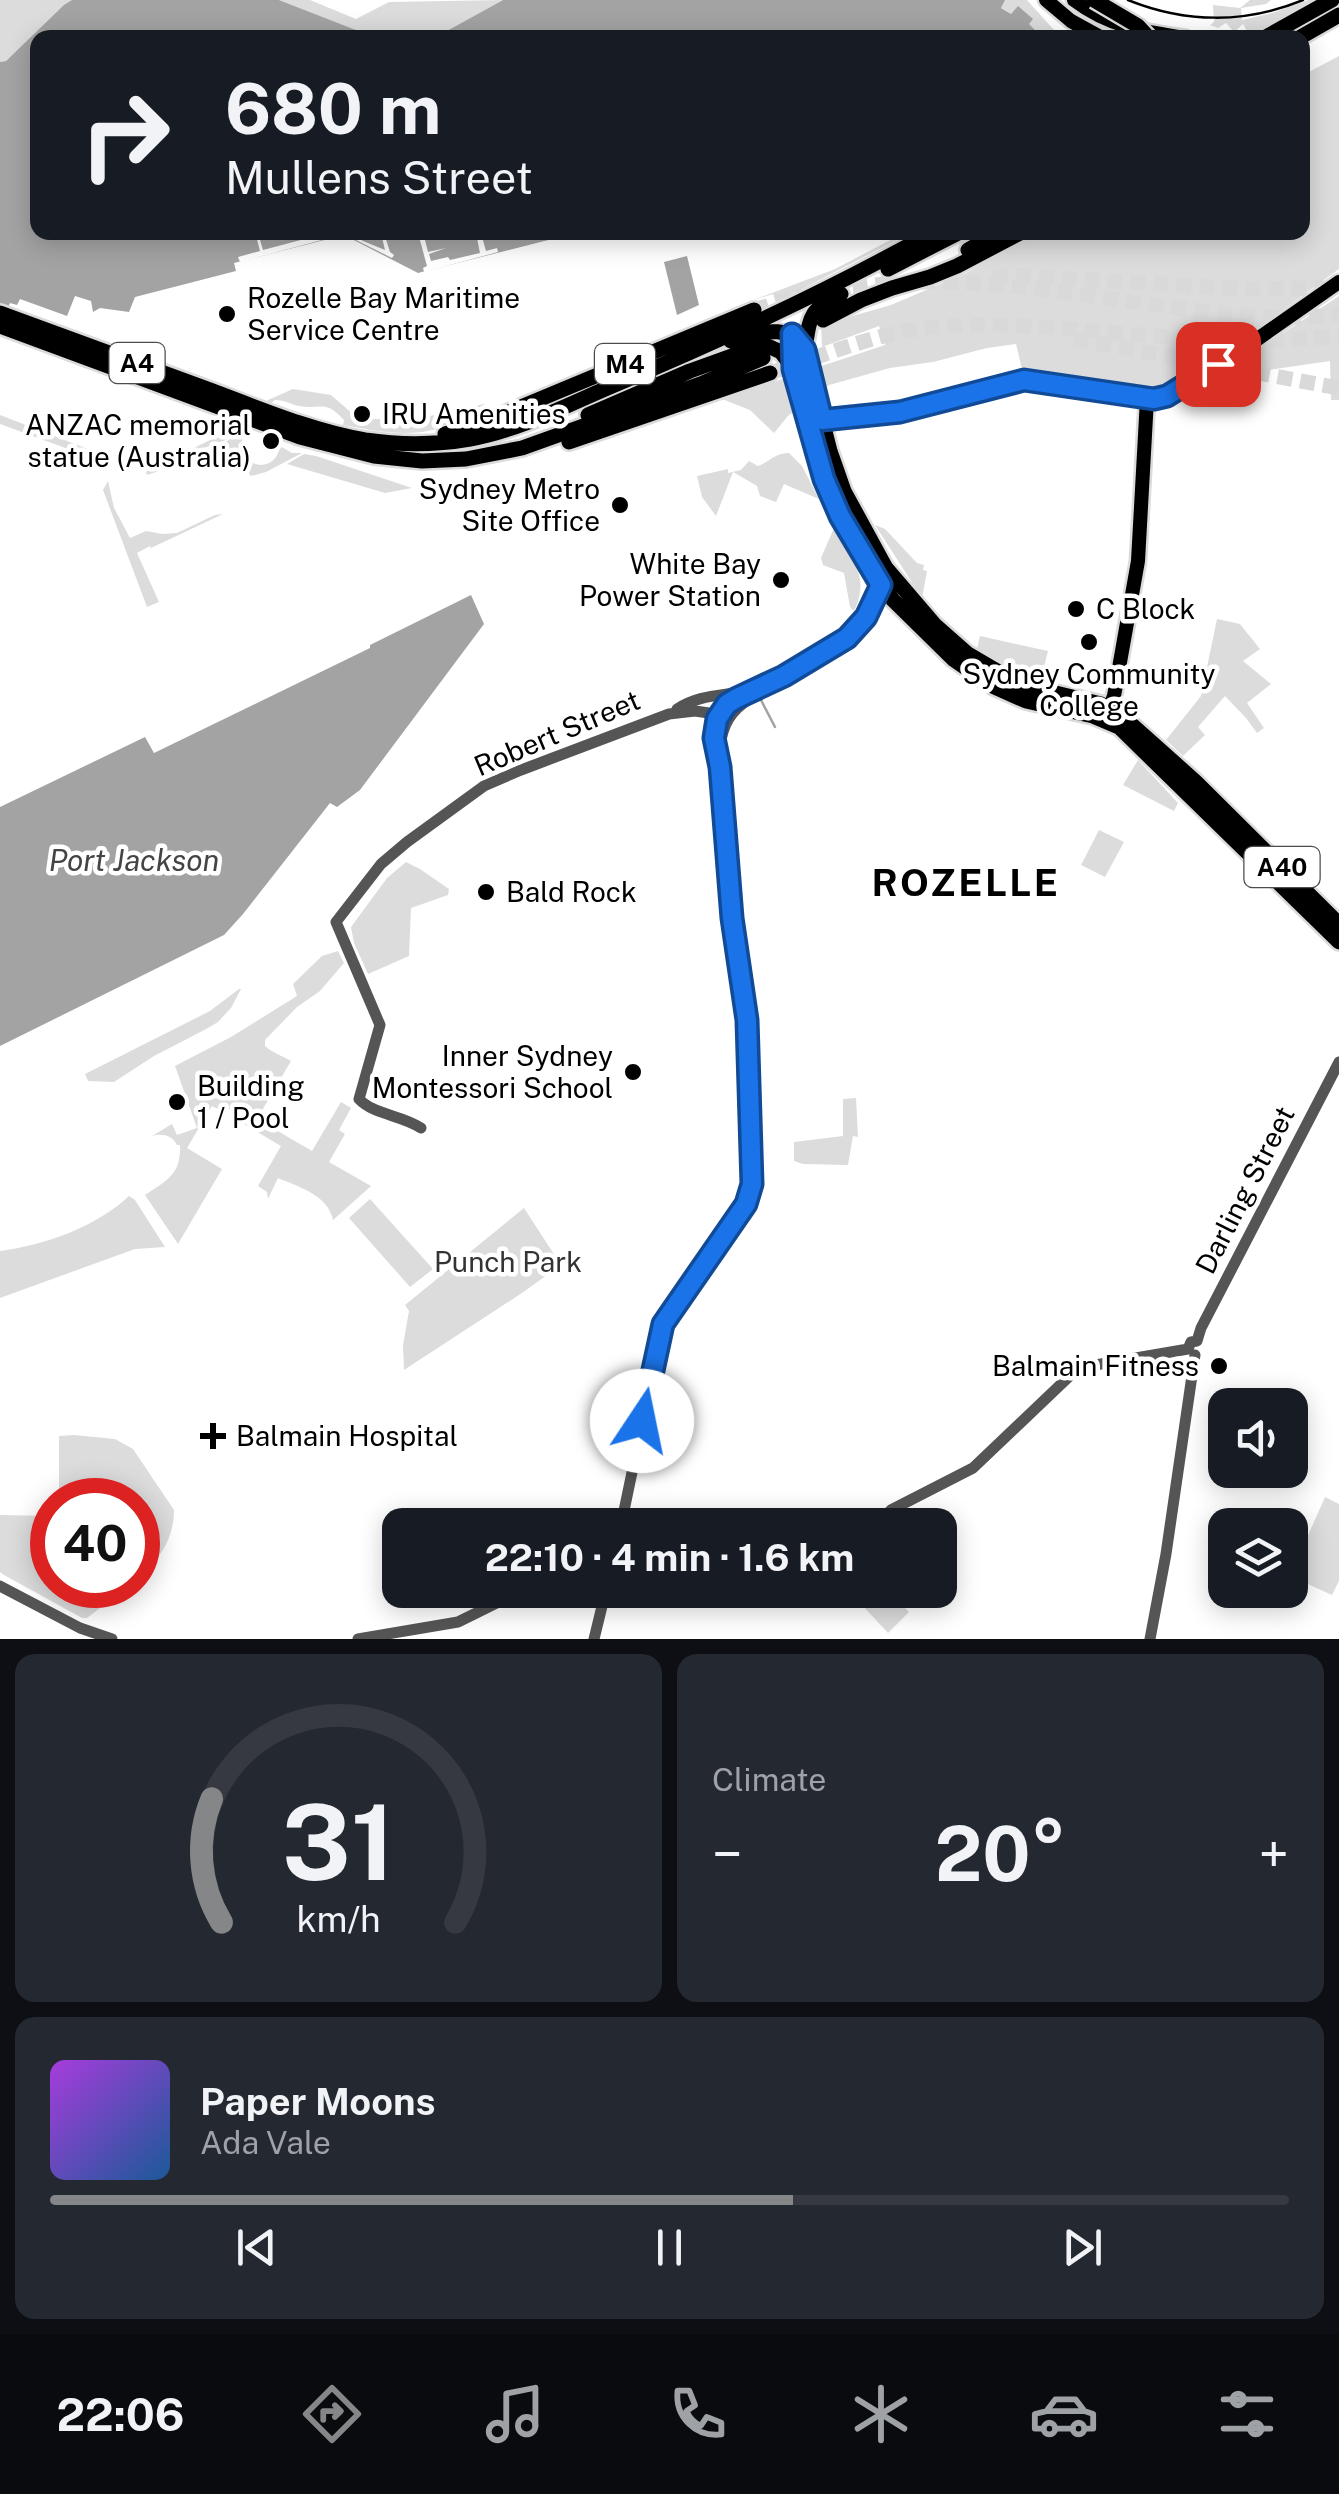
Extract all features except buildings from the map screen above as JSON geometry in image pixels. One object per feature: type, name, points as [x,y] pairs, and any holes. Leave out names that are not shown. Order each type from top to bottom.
[{"type":"highway","points":[[1094,0],[1142,30]]},
{"type":"highway","points":[[1278,30],[1332,0]]},
{"type":"highway","points":[[1310,32],[1339,15]]},
{"type":"highway","points":[[906,248],[911,240]]},
{"type":"highway","points":[[797,358],[790,325],[803,303],[920,240]]},
{"type":"highway","points":[[797,358],[808,322],[820,305],[955,240]]},
{"type":"highway","points":[[955,257],[962,240]]},
{"type":"highway","points":[[823,320],[985,240]]},
{"type":"highway","points":[[892,288],[930,278],[1007,240]]},
{"type":"highway","points":[[302,424],[394,443],[474,438],[522,424],[825,291]]},
{"type":"highway","name":"M4","points":[[302,424],[406,437],[440,435],[496,417],[754,310]]},
{"type":"highway","name":"A4","points":[[0,312],[325,444],[374,456],[422,461],[466,458]]},
{"type":"highway","name":"A4","points":[[0,326],[273,420],[302,424]]},
{"type":"highway","points":[[707,346],[763,334],[792,334]]},
{"type":"highway","points":[[466,458],[550,430],[750,349],[774,348],[797,358]]},
{"type":"highway","points":[[466,458],[548,440],[763,358]]},
{"type":"highway","name":"A40","points":[[797,358],[832,498],[881,585],[904,612],[942,649],[992,686],[1026,701],[1107,714],[1339,942]]},
{"type":"highway","name":"M4","points":[[466,458],[497,458],[548,448],[770,374]]},
{"type":"highway","name":"A40","points":[[810,401],[822,420],[844,491],[886,568],[934,624],[988,667],[1135,725],[1339,924]]},
{"type":"main road","points":[[1046,0],[1088,30]]},
{"type":"main road","points":[[1074,0],[1112,23],[1133,30]]},
{"type":"main road","points":[[822,420],[900,412],[1024,380],[1159,398],[1257,339],[1339,282]]},
{"type":"main road","points":[[1107,714],[1114,696],[1138,561],[1147,399]]},
{"type":"street","points":[[693,706],[724,713],[838,644],[866,617],[886,568]]},
{"type":"street","points":[[714,738],[724,713],[751,690],[784,676]]},
{"type":"street","name":"Robert Street","points":[[421,1128],[360,1102],[380,1025],[336,922],[381,864],[484,786],[693,706],[704,696],[751,690]]},
{"type":"street","points":[[693,706],[714,738],[720,767]]},
{"type":"street","points":[[625,1508],[663,1324],[746,1204],[752,1189],[747,1020],[732,918],[720,767],[724,713]]},
{"type":"street","name":"Darling Street","points":[[1150,1639],[1166,1554],[1194,1348],[1339,1062]]},
{"type":"street","points":[[896,1508],[977,1465],[1078,1368],[1194,1348]]},
{"type":"street","points":[[0,1586],[80,1628],[112,1639]]},
{"type":"street","points":[[358,1639],[458,1622],[486,1608]]},
{"type":"street","points":[[594,1639],[602,1608]]},
{"type":"green space","points":[[0,0],[72,0],[39,30],[30,30],[30,38],[0,62]]},
{"type":"green space","points":[[279,0],[310,0],[356,19],[389,2],[503,0],[449,30],[356,30]]},
{"type":"green space","points":[[1005,0],[1027,0],[1054,30],[1035,30],[1028,24],[1032,19],[1018,7],[1011,14],[1000,7]]},
{"type":"green space","points":[[1250,0],[1271,0],[1241,8],[1242,20],[1319,0],[1267,30],[1246,30],[1243,24],[1236,30],[1226,23],[1218,28],[1210,25],[1214,22],[1213,5],[1240,8]]},
{"type":"green space","points":[[1339,56],[1339,269],[1165,387],[1152,390],[1022,369],[1016,344],[890,368],[829,385],[788,416],[774,433],[750,410],[722,399],[885,345],[879,326],[822,347],[821,325],[891,305],[966,273],[1021,240],[1310,240],[1310,71]]},
{"type":"green space","points":[[897,240],[777,302],[773,294],[751,301]]},
{"type":"green space","points":[[1339,296],[1339,400],[1331,400],[1330,361],[1268,370],[1267,381],[1246,382],[1244,359]]},
{"type":"green space","points":[[293,389],[331,395],[354,415],[368,419],[416,419],[484,404],[486,411],[428,431],[392,432],[343,425],[344,420],[327,407],[275,400],[224,441],[167,461],[237,427],[268,400]]},
{"type":"green space","points":[[0,415],[88,449],[90,454],[0,424]]},
{"type":"green space","points":[[248,429],[242,450],[253,463],[269,463],[280,446],[292,453],[302,453],[251,476],[227,448],[147,475],[149,470],[222,445]]},
{"type":"green space","points":[[789,453],[802,466],[819,499],[784,484],[776,502],[760,496],[757,486],[733,472],[716,516],[702,497],[697,476],[741,470],[749,461],[758,466]]},
{"type":"green space","points":[[304,454],[412,488],[385,493],[287,464]]},
{"type":"green space","points":[[108,481],[114,508],[130,538],[146,531],[177,533],[223,514],[137,553],[159,602],[147,607],[103,490]]},
{"type":"green space","points":[[875,525],[885,529],[917,563],[924,565],[923,570],[927,571],[922,598]]},
{"type":"green space","points":[[834,528],[860,577],[854,611],[844,573],[823,565],[821,558]]},
{"type":"green space","points":[[1217,619],[1240,624],[1260,649],[1243,661],[1271,684],[1247,703],[1264,728],[1257,733],[1225,696],[1198,727],[1205,735],[1183,756],[1166,740],[1201,696]]},
{"type":"green space","points":[[980,636],[1048,651],[1042,675],[1008,666],[977,649]]},
{"type":"green space","points":[[1138,760],[1178,803],[1174,811],[1123,785]]},
{"type":"green space","points":[[1099,830],[1124,842],[1105,877],[1081,865]]},
{"type":"green space","points":[[406,862],[449,889],[448,895],[411,908],[409,956],[368,974],[351,927],[387,878]]},
{"type":"green space","points":[[338,951],[344,963],[320,991],[297,1007],[265,1040],[265,1046],[291,1061],[257,1119],[312,1151],[341,1102],[351,1108],[339,1130],[345,1134],[329,1162],[371,1186],[333,1220],[319,1198],[278,1178],[268,1199],[267,1192],[258,1186],[281,1146],[237,1120],[239,1115],[229,1109],[225,1113],[212,1106],[187,1148],[222,1169],[178,1244],[145,1195],[171,1176],[180,1155],[180,1145],[170,1137],[152,1136],[172,1124],[177,1135],[197,1128],[175,1066],[297,996],[293,984],[322,956]]},
{"type":"green space","points":[[239,989],[231,1008],[218,1022],[114,1082],[88,1081],[85,1074],[210,1011]]},
{"type":"green space","points":[[856,1098],[858,1137],[853,1136],[848,1165],[794,1161],[794,1142],[843,1136],[843,1099]]},
{"type":"green space","points":[[129,1196],[165,1247],[135,1249],[0,1298],[0,1251],[69,1233],[101,1217]]},
{"type":"green space","points":[[370,1199],[433,1269],[410,1287],[349,1218]]},
{"type":"green space","name":"Punch Park","points":[[524,1208],[561,1265],[404,1370],[403,1345],[409,1311],[405,1305]]},
{"type":"green space","points":[[59,1436],[115,1439],[133,1449],[152,1478],[59,1478]]},
{"type":"green space","points":[[160,1489],[174,1510],[160,1553]]},
{"type":"green space","points":[[1325,1497],[1339,1504],[1339,1581],[1332,1595],[1308,1584],[1308,1535]]},
{"type":"green space","points":[[0,1515],[30,1516],[30,1589],[0,1572]]},
{"type":"green space","points":[[64,1608],[100,1608],[87,1618]]},
{"type":"green space","points":[[865,1608],[905,1608],[909,1612],[888,1633]]},
{"type":"water","points":[[72,0],[279,0],[356,30],[38,30]]},
{"type":"water","points":[[503,0],[1005,0],[1001,8],[1011,14],[1018,6],[1033,19],[1029,24],[1035,30],[449,30]]},
{"type":"water","points":[[30,38],[30,240],[324,240],[234,263],[236,271],[135,297],[129,312],[100,308],[93,312],[91,301],[75,296],[67,316],[20,299],[17,305],[10,303],[0,328],[0,62]]},
{"type":"water","points":[[354,240],[548,240],[418,273]]},
{"type":"water","points":[[687,256],[699,305],[677,315],[664,262]]},
{"type":"water","name":"Port Jackson","points":[[471,595],[484,624],[360,790],[337,807],[330,803],[224,935],[0,1046],[0,807],[145,737],[154,753]]},
{"type":"pier","points":[[257,240],[263,250],[301,240],[322,240],[240,262],[238,257],[260,251]]},
{"type":"pier","points":[[356,240],[385,250],[383,240],[386,240],[392,258]]},
{"type":"pier","points":[[420,240],[425,240],[428,252],[446,248],[429,254],[431,261],[480,253],[477,240],[483,240],[486,251],[497,248],[498,252],[424,272],[427,266]]},
{"type":"waterway","points":[[761,700],[775,727]]},
{"type":"tunnel","points":[[993,278],[1013,275],[1244,289],[1335,288]]},
{"type":"tunnel","points":[[830,291],[897,282]]},
{"type":"tunnel","points":[[920,282],[1014,287],[1255,316],[1339,314]]},
{"type":"tunnel","points":[[754,310],[803,295]]},
{"type":"tunnel","points":[[770,373],[893,334],[961,325],[1016,325],[1224,340],[1339,336]]},
{"type":"tunnel","points":[[1074,339],[1339,388]]},
{"type":"tram line","points":[[1128,0],[1171,13],[1215,18],[1259,13],[1303,0]]},
{"type":"place","name":"Rozelle Bay Maritime Service Centre","points":[[227,314]]},
{"type":"place","name":"IRU Amenities","points":[[362,414]]},
{"type":"place","name":"ANZAC memorial statue (Australia)","points":[[271,441]]},
{"type":"place","name":"Sydney Metro Site Office","points":[[620,505]]},
{"type":"place","name":"White Bay Power Station","points":[[781,580]]},
{"type":"place","name":"C Block","points":[[1076,609]]},
{"type":"place","name":"Sydney Community College","points":[[1089,642]]},
{"type":"place","name":"Bald Rock","points":[[486,892]]},
{"type":"place","name":"Inner Sydney Montessori School","points":[[633,1072]]},
{"type":"place","name":"Building 1 / Pool","points":[[177,1102]]},
{"type":"place","name":"Balmain Fitness","points":[[1219,1366]]},
{"type":"place","name":"Balmain Hospital","points":[[213,1436]]},
{"type":"district","name":"ROZELLE","points":[[966,883]]},
{"type":"route","points":[[642,1421],[663,1324],[751,1194],[747,1020],[732,918],[720,767],[714,738],[717,719],[727,704],[847,638],[861,625],[881,585],[840,516],[824,479],[793,369],[792,334],[805,350],[822,420],[900,412],[1024,380],[1154,399],[1167,396],[1218,364]]}]
